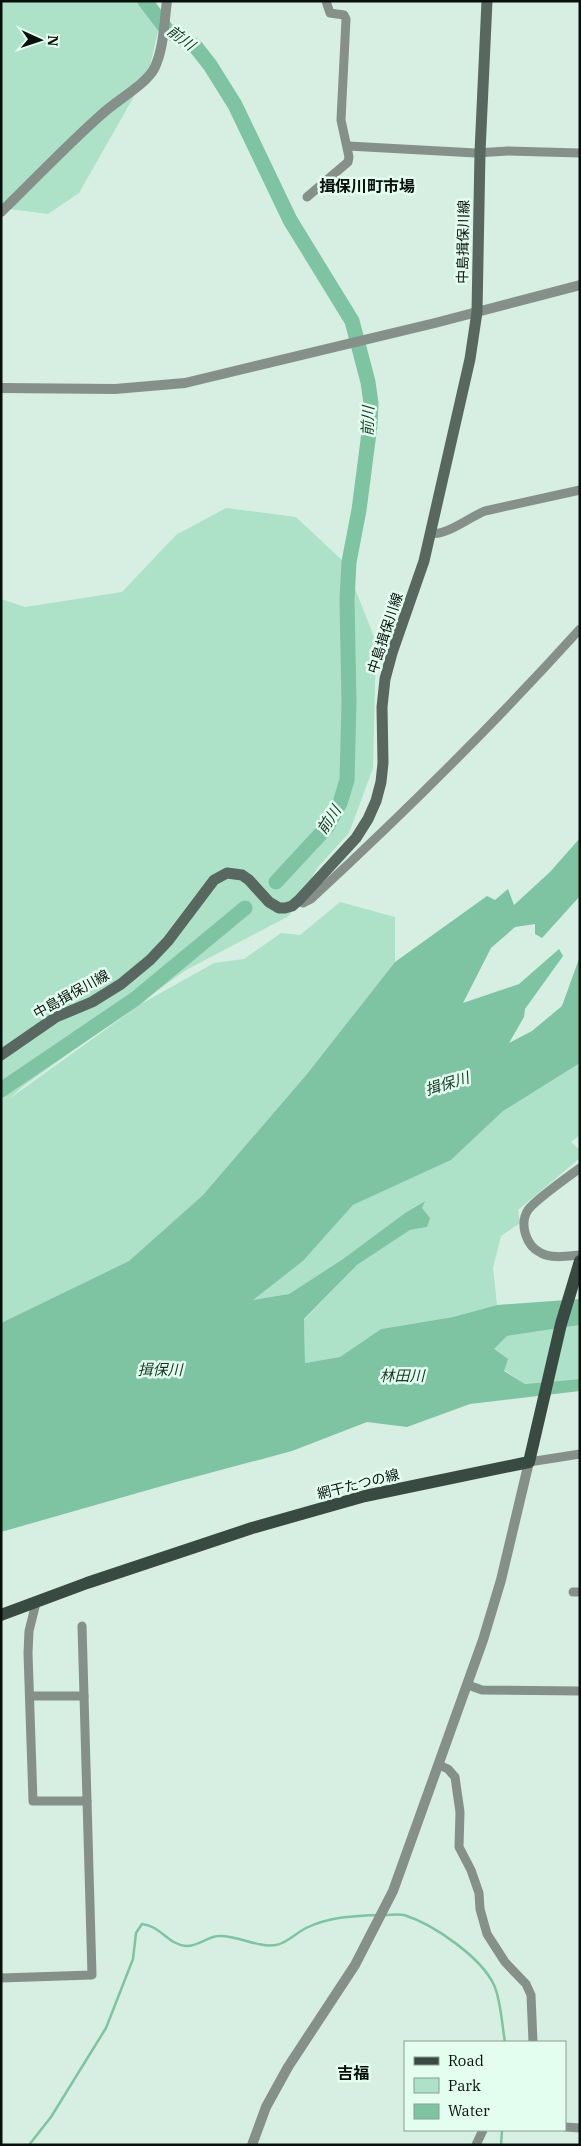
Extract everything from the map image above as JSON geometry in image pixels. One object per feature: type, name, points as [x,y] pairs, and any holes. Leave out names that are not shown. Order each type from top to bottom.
[{"type":"main road","name":"中島揖保川線","points":[[1,1055],[56,1018],[92,1002],[121,984],[150,960],[168,941],[214,880],[228,873],[242,875],[269,902],[279,908],[292,906],[356,838],[368,819],[376,801],[383,764],[382,706],[385,679],[392,652],[424,561],[470,359],[477,312],[480,152],[486,1]]},
{"type":"main road","points":[[531,1458],[561,1324],[580,1259]]},
{"type":"main road","name":"網干たつの線","points":[[1,1615],[252,1528],[365,1496],[531,1458]]},
{"type":"street","points":[[1,212],[83,131],[118,99],[144,80],[153,70],[158,59],[167,1]]},
{"type":"street","points":[[308,197],[348,162],[348,146],[341,120],[346,19],[344,15],[330,13],[326,1]]},
{"type":"street","points":[[348,146],[480,152],[580,153]]},
{"type":"street","points":[[1,388],[115,390],[185,382],[477,312],[580,285]]},
{"type":"street","points":[[431,533],[444,533],[474,515],[485,511],[580,490]]},
{"type":"street","points":[[299,900],[303,904],[311,899],[439,777],[531,683],[580,629]]},
{"type":"street","points":[[580,1168],[528,1209],[524,1224],[526,1238],[540,1253],[580,1259]]},
{"type":"street","points":[[252,2145],[266,2107],[284,2075],[355,1966],[393,1891],[468,1685],[501,1580],[531,1458],[580,1454]]},
{"type":"street","points":[[36,1603],[29,1631],[33,1802],[87,1801]]},
{"type":"street","points":[[1,1978],[92,1975],[82,1626]]},
{"type":"street","points":[[468,1685],[482,1690],[580,1691]]},
{"type":"street","points":[[30,1696],[84,1696]]},
{"type":"street","points":[[439,1765],[448,1769],[455,1776],[460,1812],[459,1848],[471,1870],[479,1893],[480,1909],[487,1934],[505,1962],[526,1984],[531,1994],[533,2041]]},
{"type":"street","points":[[566,2128],[580,2128]]},
{"type":"street","points":[[476,2145],[483,2131]]},
{"type":"green space","points":[[1,1],[139,1],[158,31],[149,70],[79,193],[48,214],[1,208]]},
{"type":"green space","points":[[226,508],[296,517],[345,563],[376,642],[373,768],[349,833],[318,867],[289,916],[186,970],[22,1087],[9,1099],[141,1004],[214,963],[244,959],[281,933],[300,935],[340,902],[395,917],[395,962],[307,1074],[203,1195],[129,1261],[1,1323],[1,599],[25,607],[122,592],[176,535]]},
{"type":"green space","points":[[580,1063],[580,1135],[571,1142],[580,1150],[580,1158],[518,1210],[520,1223],[501,1236],[493,1268],[497,1305],[453,1317],[381,1329],[340,1357],[305,1363],[304,1320],[357,1265],[410,1230],[427,1227],[422,1208],[424,1201],[343,1259],[289,1294],[252,1300],[303,1261],[353,1205],[451,1160],[503,1111]]},
{"type":"green space","points":[[580,1325],[580,1379],[525,1384],[504,1370],[494,1349],[507,1336]]},
{"type":"water","name":"揖保川","points":[[580,838],[580,896],[542,938],[535,934],[535,924],[515,927],[491,948],[463,1003],[519,984],[559,949],[563,956],[525,1009],[524,1017],[509,1043],[532,1031],[562,1006],[580,956],[580,1063],[503,1111],[451,1160],[353,1205],[303,1261],[253,1300],[289,1294],[343,1259],[405,1213],[425,1201],[422,1208],[430,1218],[427,1227],[410,1230],[357,1265],[304,1319],[305,1363],[340,1357],[381,1329],[453,1317],[497,1305],[580,1299],[580,1325],[507,1336],[494,1349],[508,1359],[504,1371],[525,1384],[580,1379],[580,1391],[470,1404],[407,1427],[367,1422],[292,1451],[1,1532],[1,1323],[129,1261],[203,1195],[307,1074],[395,962],[487,896],[495,900],[508,889],[514,905],[550,872]]},
{"type":"waterway","name":"前川","points":[[145,1],[167,30],[195,46],[210,65],[235,105],[290,220],[352,321],[368,382],[371,403],[370,425],[359,510],[349,562],[347,600],[349,702],[347,780],[340,803],[327,827],[276,882]]},
{"type":"waterway","name":"前川","points":[[1,1090],[135,999],[245,908]]},
{"type":"waterway","points":[[29,2145],[51,2117],[106,2028],[133,1959],[136,1933],[142,1924],[149,1925],[179,1945],[190,1946],[219,1936],[233,1937],[262,1945],[276,1945],[284,1943],[306,1928],[323,1921],[377,1915]]},
{"type":"waterway","points":[[385,1915],[404,1915],[416,1919],[455,1943],[479,1964],[488,1974],[494,1985],[500,2005],[505,2041]]},
{"type":"waterway","points":[[501,2145],[502,2131]]},
{"type":"district","name":"揖保川町市場","points":[[367,186]]},
{"type":"district","name":"吉福","points":[[353,2073]]},
{"type":"water label","name":"林田川","points":[[402,1376]]}]
